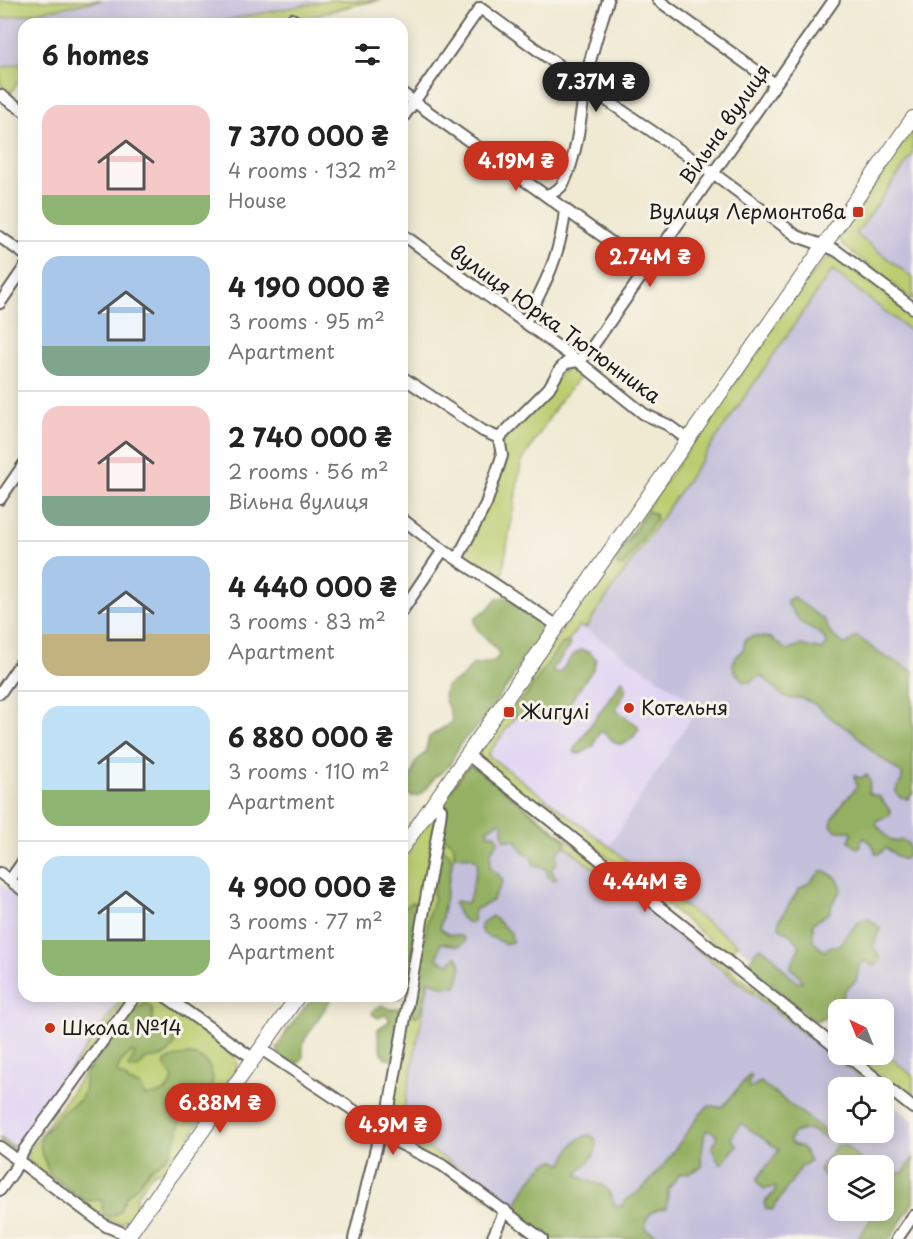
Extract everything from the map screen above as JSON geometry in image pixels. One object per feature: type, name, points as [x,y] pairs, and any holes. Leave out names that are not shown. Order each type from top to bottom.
[{"type":"street","points":[[546,195],[560,189],[565,180],[580,121],[585,85],[608,0]]},
{"type":"street","points":[[658,0],[775,84]]},
{"type":"street","name":"Вільна вулиця","points":[[499,438],[549,388],[566,363],[578,361],[590,350],[834,0]]},
{"type":"street","points":[[408,110],[480,8],[797,236],[825,245],[850,259],[913,308]]},
{"type":"street","points":[[0,94],[18,107]]},
{"type":"street","points":[[408,97],[647,268]]},
{"type":"street","points":[[408,839],[913,118]]},
{"type":"street","points":[[525,322],[554,261],[562,237],[565,209]]},
{"type":"street","points":[[0,237],[18,250]]},
{"type":"street","name":"вулиця Юрка Тютюнника","points":[[408,238],[578,361],[644,414],[668,425],[688,440]]},
{"type":"street","points":[[0,303],[18,277]]},
{"type":"street","points":[[408,381],[483,431],[499,438],[502,456],[486,504],[457,559]]},
{"type":"street","points":[[0,499],[18,473]]},
{"type":"street","points":[[408,524],[443,550],[558,626]]},
{"type":"street","points":[[408,602],[443,550]]},
{"type":"street","points":[[0,693],[18,667]]},
{"type":"street","points":[[468,755],[828,1041]]},
{"type":"street","points":[[408,1002],[440,819],[441,809],[433,804]]},
{"type":"street","points":[[10,880],[18,869]]},
{"type":"street","points":[[0,873],[18,886]]},
{"type":"street","points":[[0,1190],[13,1172],[18,1160],[131,1002]]},
{"type":"street","points":[[175,1002],[381,1130],[395,1141],[442,1165],[542,1239]]},
{"type":"street","points":[[0,1147],[106,1226],[127,1237],[294,1002]]},
{"type":"street","points":[[354,1239],[381,1130],[389,1110],[408,1002]]},
{"type":"street","points":[[859,1065],[913,1108]]},
{"type":"street","points":[[492,1239],[505,1210]]},
{"type":"street","points":[[897,1239],[913,1216]]},
{"type":"shaded area","points":[[102,0],[329,0],[238,18],[18,18],[18,64],[0,68],[0,20]]},
{"type":"shaded area","points":[[913,154],[913,278],[855,234]]},
{"type":"shaded area","points":[[832,270],[913,333],[913,1076],[894,1060],[894,999],[828,999],[828,1013],[672,897],[609,846],[699,706],[585,629]]},
{"type":"shaded area","points":[[579,625],[700,706],[609,846],[488,756]]},
{"type":"shaded area","points":[[483,778],[591,867],[603,868],[656,911],[653,915],[828,1052],[828,1065],[844,1065],[859,1077],[828,1077],[828,1143],[894,1143],[894,1105],[913,1120],[913,1156],[894,1184],[894,1155],[828,1155],[828,1221],[867,1221],[855,1239],[565,1239],[400,1129],[464,803]]},
{"type":"shaded area","name":"Школа №14","points":[[0,884],[18,897],[18,1002],[119,1002],[15,1148],[0,1138]]},
{"type":"green space","points":[[102,0],[0,19],[0,1]]},
{"type":"green space","points":[[329,0],[381,0],[305,18],[238,18]]},
{"type":"green space","points":[[18,64],[18,83],[8,97],[0,91],[2,84],[0,84],[0,68]]},
{"type":"green space","points":[[913,129],[913,154],[856,234],[913,278],[913,300],[844,246],[838,238]]},
{"type":"green space","points":[[826,258],[835,258],[846,264],[913,316],[913,333],[832,270],[585,629],[579,626],[488,755],[609,846],[672,897],[737,944],[731,952],[726,953],[614,862],[481,761],[477,753],[798,291]]},
{"type":"green space","points":[[575,365],[585,371],[559,402],[521,463],[501,582],[471,561],[466,553],[503,440],[568,366]]},
{"type":"green space","points":[[648,511],[655,514],[656,519],[623,566],[618,567],[616,562],[621,550]]},
{"type":"green space","points":[[506,597],[544,624],[547,630],[531,652],[522,659],[512,679],[482,721],[460,744],[450,764],[423,792],[418,796],[411,796],[408,793],[408,779],[415,763],[425,753],[429,737],[452,722],[444,697],[446,686],[462,678],[472,665],[493,662],[499,656],[494,646],[479,631],[474,622],[477,616],[488,609],[498,598]]},
{"type":"green space","points":[[793,597],[824,620],[831,634],[844,644],[857,636],[882,655],[913,671],[913,793],[908,799],[901,798],[895,792],[902,779],[902,774],[873,752],[853,732],[836,722],[813,703],[800,698],[784,697],[759,676],[750,682],[744,682],[734,671],[733,661],[744,648],[745,640],[752,636],[771,638],[786,650],[800,645],[822,650],[827,645],[823,636],[803,624],[794,613],[786,601]]},
{"type":"green space","points":[[570,643],[570,647],[553,668],[553,673],[560,672],[574,654],[581,650],[589,652],[596,659],[594,668],[558,719],[538,715],[523,718],[513,714],[514,708],[528,693],[560,645]]},
{"type":"green space","points":[[622,680],[625,682],[626,690],[616,710],[637,725],[638,731],[633,738],[623,744],[614,742],[600,732],[594,746],[580,754],[575,753],[574,749]]},
{"type":"green space","points":[[470,766],[477,769],[565,840],[566,845],[557,853],[557,862],[551,870],[557,879],[553,880],[548,876],[546,869],[534,865],[531,857],[523,853],[516,840],[505,840],[503,823],[499,822],[487,829],[488,834],[495,834],[498,838],[498,842],[491,851],[490,868],[503,881],[491,902],[474,910],[473,922],[469,923],[461,918],[454,904],[456,901],[466,903],[469,901],[478,863],[472,857],[455,856],[453,844],[444,838],[443,834],[447,811],[444,801],[464,771]]},
{"type":"green space","points":[[466,767],[478,769],[603,868],[591,867],[483,778],[464,803],[400,1129],[565,1239],[547,1239],[386,1130],[440,803]]},
{"type":"green space","points":[[867,775],[870,782],[868,793],[880,797],[891,812],[889,816],[877,820],[876,824],[891,840],[902,840],[908,843],[910,852],[905,859],[901,859],[886,848],[876,854],[872,844],[864,838],[860,847],[857,848],[849,841],[851,831],[837,831],[831,826],[835,813],[856,788],[854,776],[861,778]]},
{"type":"green space","points":[[432,813],[437,814],[408,985],[408,847]]},
{"type":"green space","points":[[442,849],[449,853],[452,862],[440,928],[448,934],[463,937],[465,941],[459,946],[441,943],[437,959],[449,964],[456,956],[461,966],[460,974],[456,986],[442,986],[428,980],[422,1010],[416,1017],[412,1013],[412,1007],[434,898],[439,853]]},
{"type":"green space","points":[[821,871],[825,871],[837,878],[842,889],[829,913],[813,923],[813,941],[824,951],[831,946],[838,946],[859,921],[868,918],[880,928],[873,947],[880,957],[879,962],[871,965],[865,961],[859,966],[856,981],[845,990],[842,999],[828,999],[828,1016],[814,1021],[748,966],[756,950],[761,947],[774,957],[798,983],[802,982],[799,975],[790,968],[800,945],[779,927],[779,921],[799,889]]},
{"type":"green space","points":[[412,902],[417,903],[419,908],[408,971],[408,905]]},
{"type":"green space","points":[[656,911],[828,1046],[828,1052],[653,915]]},
{"type":"green space","points":[[492,916],[511,933],[512,942],[504,944],[482,932],[480,929],[483,922]]},
{"type":"green space","points":[[119,1002],[126,1002],[18,1152],[0,1142],[0,1138],[15,1148]]},
{"type":"green space","points":[[135,1002],[166,1002],[234,1054],[237,1068],[167,1169],[154,1172],[136,1196],[136,1211],[131,1218],[120,1224],[105,1219],[29,1162],[26,1155]]},
{"type":"green space","points":[[309,1002],[329,1002],[305,1039],[303,1058],[298,1063],[282,1058],[277,1049],[288,1029]]},
{"type":"green space","points":[[145,1003],[152,1008],[153,1022],[145,1029],[145,1033],[149,1036],[161,1030],[171,1034],[175,1042],[167,1054],[146,1059],[139,1067],[130,1069],[128,1067],[135,1054],[131,1052],[121,1062],[117,1072],[119,1075],[141,1086],[145,1096],[159,1094],[169,1087],[173,1078],[165,1067],[165,1061],[190,1055],[198,1057],[209,1066],[213,1077],[211,1089],[204,1101],[183,1107],[177,1136],[170,1153],[150,1169],[126,1197],[120,1211],[108,1217],[102,1211],[102,1200],[85,1201],[49,1173],[40,1142],[43,1134],[56,1119],[80,1100],[84,1093],[86,1073],[132,1013]]},
{"type":"green space","points":[[382,1005],[390,1009],[399,1008],[402,1012],[395,1054],[390,1060],[384,1057],[378,1033],[378,1029],[389,1021],[389,1018],[385,1015],[378,1018],[372,1014],[374,1009]]},
{"type":"green space","points":[[894,1060],[913,1076],[913,1102],[894,1087],[894,1077],[882,1077],[867,1065],[894,1065]]},
{"type":"green space","points":[[844,1065],[852,1065],[867,1077],[859,1077]]},
{"type":"green space","points":[[750,1074],[752,1076],[748,1084],[749,1088],[761,1082],[828,1133],[826,1138],[809,1130],[799,1131],[792,1135],[790,1141],[792,1144],[802,1147],[810,1161],[802,1166],[772,1210],[766,1209],[764,1203],[775,1192],[775,1187],[764,1189],[757,1179],[779,1150],[741,1123],[731,1138],[737,1145],[723,1163],[720,1163],[712,1150],[717,1136],[710,1130],[705,1132],[702,1167],[690,1173],[680,1174],[668,1190],[667,1208],[658,1209],[646,1220],[645,1229],[666,1239],[550,1239],[516,1213],[522,1193],[539,1170],[551,1161],[563,1164],[575,1142],[590,1135],[595,1138],[596,1149],[578,1175],[606,1188],[616,1207],[621,1206],[653,1178],[708,1106],[721,1107]]},
{"type":"green space","points":[[837,1145],[845,1145],[856,1155],[830,1155]]},
{"type":"green space","points":[[828,1158],[828,1178],[819,1170]]},
{"type":"green space","points":[[913,1158],[913,1203],[890,1239],[857,1239],[869,1221],[894,1221],[894,1172],[903,1173]]},
{"type":"place","name":"Вулиця Лєрмонтова","points":[[858,212]]},
{"type":"place","name":"Котельня","points":[[629,708]]},
{"type":"place","name":"Жигулі","points":[[509,712]]},
{"type":"place","name":"Школа №14","points":[[50,1028]]}]
